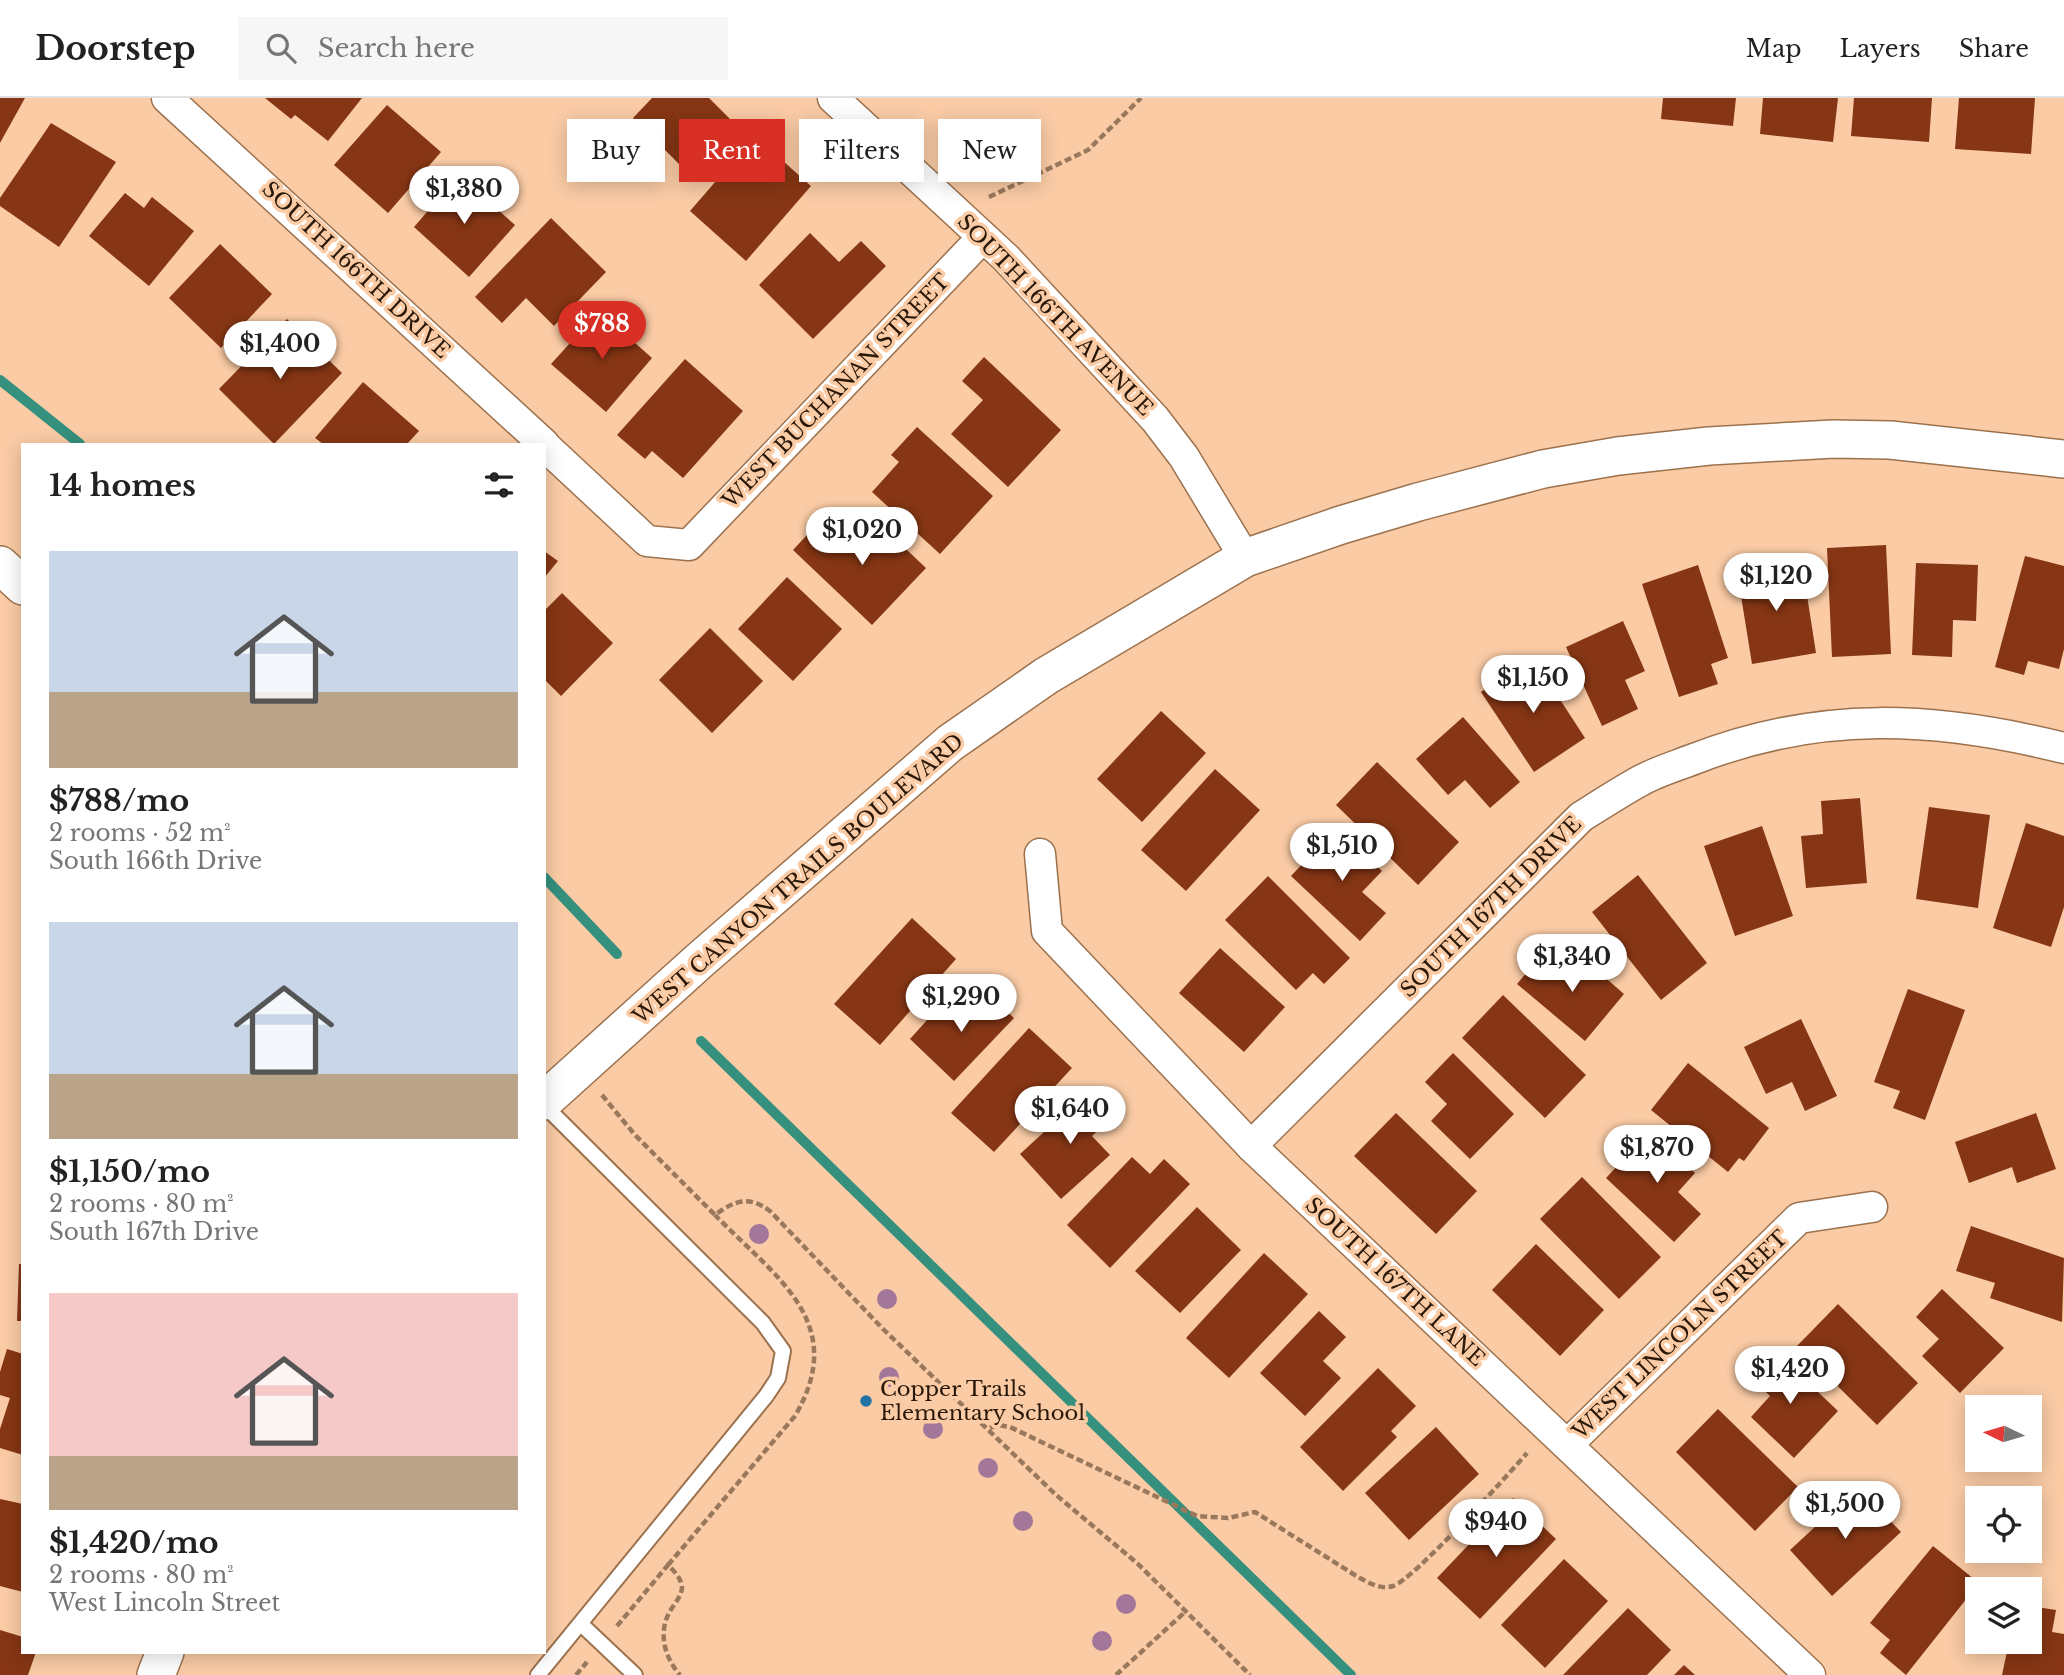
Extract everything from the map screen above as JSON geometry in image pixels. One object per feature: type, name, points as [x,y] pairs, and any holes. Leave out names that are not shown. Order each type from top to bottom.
[{"type":"street","name":"SOUTH 166TH DRIVE","points":[[167,98],[542,443]]},
{"type":"street","name":"SOUTH 166TH AVENUE","points":[[833,98],[983,237],[1154,419],[1184,457],[1245,558]]},
{"type":"street","name":"WEST BUCHANAN STREET","points":[[689,545],[983,237]]},
{"type":"street","name":"WEST CANYON TRAILS BOULEVARD","points":[[546,1101],[699,961],[950,743],[1046,676],[1245,558],[1341,524],[1418,502],[1543,469],[1618,456],[1709,446],[1833,439],[1890,440],[2064,458]]},
{"type":"street","name":"SOUTH 166TH DRIVE","points":[[546,447],[648,541],[689,545]]},
{"type":"street","points":[[0,565],[21,584]]},
{"type":"street","name":"SOUTH 167TH DRIVE","points":[[1251,1146],[1581,817],[1642,779],[1731,745],[1798,729],[1882,722],[1932,723],[2001,732],[2064,748]]},
{"type":"street","name":"SOUTH 167TH LANE","points":[[1040,855],[1046,931],[1251,1146],[1810,1675]]},
{"type":"street","name":"WEST LINCOLN STREET","points":[[1559,1435],[1799,1218],[1872,1207]]},
{"type":"street","points":[[156,1675],[164,1654]]},
{"type":"lane","points":[[538,1675],[766,1396],[778,1378],[783,1350],[763,1322],[546,1105]]},
{"type":"lane","points":[[581,1624],[635,1675]]},
{"type":"path","points":[[959,215],[982,200],[1088,150],[1142,98]]},
{"type":"path","points":[[580,1071],[635,1135],[715,1215],[730,1203],[745,1199],[761,1204],[883,1329],[990,1428],[1055,1494],[1138,1564],[1250,1675]]},
{"type":"path","points":[[990,1428],[998,1425],[1010,1427],[1197,1516],[1228,1518],[1255,1511],[1358,1577],[1375,1586],[1391,1587],[1417,1570],[1559,1435]]},
{"type":"path","points":[[576,1675],[668,1565],[680,1579],[682,1588],[665,1623],[663,1635],[669,1660],[681,1675]]},
{"type":"path","points":[[1116,1675],[1185,1612]]},
{"type":"building","points":[[0,98],[25,98],[0,143]]},
{"type":"building","points":[[265,98],[362,98],[328,141],[295,115],[291,119]]},
{"type":"building","points":[[652,98],[709,98],[730,119],[679,119],[679,164],[665,150],[665,119],[633,118]]},
{"type":"building","points":[[1663,98],[1736,98],[1733,126],[1661,119]]},
{"type":"building","points":[[1763,98],[1838,98],[1833,142],[1760,134]]},
{"type":"building","points":[[1854,98],[1932,98],[1929,142],[1851,136]]},
{"type":"building","points":[[1959,98],[2035,98],[2031,154],[1955,149]]},
{"type":"building","points":[[387,105],[441,152],[388,213],[334,165]]},
{"type":"building","points":[[51,123],[116,162],[59,247],[0,206],[0,198]]},
{"type":"building","points":[[785,163],[799,175],[799,182],[807,182],[811,186],[746,261],[690,211],[715,182],[785,182]]},
{"type":"building","points":[[459,175],[515,225],[469,277],[414,227]]},
{"type":"building","points":[[125,193],[144,208],[152,197],[194,231],[149,286],[89,236]]},
{"type":"building","points":[[551,218],[606,272],[554,326],[526,298],[502,323],[475,297]]},
{"type":"building","points":[[810,233],[839,262],[861,241],[886,266],[813,339],[759,285]]},
{"type":"building","points":[[220,244],[272,294],[221,348],[169,298]]},
{"type":"building","points":[[599,311],[652,358],[606,412],[551,364]]},
{"type":"building","points":[[287,319],[342,373],[275,443],[219,389]]},
{"type":"building","points":[[984,357],[1061,430],[1008,487],[951,434],[983,400],[962,381]]},
{"type":"building","points":[[685,359],[743,411],[683,478],[652,451],[645,459],[617,435]]},
{"type":"building","points":[[363,382],[419,431],[408,443],[322,443],[315,438]]},
{"type":"building","points":[[917,427],[993,496],[940,554],[872,492],[899,462],[891,455]]},
{"type":"building","points":[[873,518],[926,568],[872,625],[793,550],[820,521],[846,546]]},
{"type":"building","points":[[1886,545],[1891,654],[1832,657],[1827,548]]},
{"type":"building","points":[[546,552],[558,561],[546,576]]},
{"type":"building","points":[[2025,556],[2064,566],[2064,649],[2059,669],[2028,661],[2024,675],[1995,667]]},
{"type":"building","points":[[1798,561],[1802,590],[1806,589],[1816,653],[1752,664],[1737,571]]},
{"type":"building","points":[[1916,563],[1978,565],[1976,621],[1953,620],[1952,657],[1912,655]]},
{"type":"building","points":[[1698,565],[1728,658],[1711,664],[1718,684],[1679,697],[1642,584]]},
{"type":"building","points":[[787,577],[842,629],[793,681],[738,629]]},
{"type":"building","points":[[562,593],[613,643],[561,696],[546,681],[546,609]]},
{"type":"building","points":[[1623,621],[1645,671],[1625,680],[1638,709],[1602,726],[1566,647]]},
{"type":"building","points":[[710,628],[763,681],[712,733],[659,680]]},
{"type":"building","points":[[1533,658],[1585,738],[1534,772],[1481,692]]},
{"type":"building","points":[[1161,711],[1206,753],[1142,822],[1097,779]]},
{"type":"building","points":[[1463,717],[1520,782],[1490,808],[1465,780],[1448,795],[1416,759]]},
{"type":"building","points":[[1377,762],[1459,842],[1418,885],[1336,805]]},
{"type":"building","points":[[1215,769],[1260,810],[1186,891],[1141,850]]},
{"type":"building","points":[[1860,798],[1867,883],[1806,888],[1801,836],[1823,834],[1821,801]]},
{"type":"building","points":[[1929,807],[1990,815],[1978,908],[1916,899]]},
{"type":"building","points":[[2026,823],[2064,836],[2064,907],[2051,947],[1993,928]]},
{"type":"building","points":[[1762,826],[1793,916],[1735,936],[1704,846]]},
{"type":"building","points":[[1336,828],[1382,871],[1362,892],[1386,913],[1360,941],[1291,876]]},
{"type":"building","points":[[1638,875],[1707,963],[1661,1000],[1592,912]]},
{"type":"building","points":[[1268,876],[1350,958],[1324,984],[1313,973],[1296,990],[1225,920]]},
{"type":"building","points":[[912,918],[956,959],[880,1045],[834,1004]]},
{"type":"building","points":[[1220,948],[1285,1007],[1244,1052],[1179,993]]},
{"type":"building","points":[[1543,953],[1571,977],[1585,960],[1624,994],[1585,1041],[1517,984]]},
{"type":"building","points":[[1908,989],[1965,1010],[1925,1120],[1893,1108],[1900,1091],[1874,1082]]},
{"type":"building","points":[[986,992],[1014,1018],[954,1081],[910,1039],[946,999],[964,1016]]},
{"type":"building","points":[[1503,995],[1586,1075],[1545,1118],[1462,1038]]},
{"type":"building","points":[[1801,1019],[1837,1096],[1805,1111],[1792,1082],[1766,1094],[1744,1047]]},
{"type":"building","points":[[1029,1028],[1072,1068],[994,1152],[951,1113]]},
{"type":"building","points":[[1453,1053],[1514,1114],[1470,1159],[1431,1121],[1447,1104],[1425,1082]]},
{"type":"building","points":[[1688,1063],[1769,1128],[1744,1161],[1739,1158],[1728,1172],[1651,1110]]},
{"type":"building","points":[[1090,1090],[1113,1116],[1092,1136],[1110,1155],[1061,1199],[1020,1154]]},
{"type":"building","points":[[1396,1113],[1477,1191],[1436,1234],[1354,1156]]},
{"type":"building","points":[[2036,1113],[2056,1169],[2017,1183],[2012,1167],[1969,1183],[1955,1142]]},
{"type":"building","points":[[1650,1131],[1695,1173],[1678,1192],[1701,1214],[1674,1242],[1606,1178]]},
{"type":"building","points":[[1132,1157],[1150,1174],[1164,1159],[1190,1184],[1110,1268],[1067,1225]]},
{"type":"building","points":[[1582,1177],[1661,1257],[1619,1299],[1540,1219]]},
{"type":"building","points":[[1197,1207],[1241,1250],[1180,1313],[1135,1271]]},
{"type":"building","points":[[1971,1226],[2064,1258],[2062,1322],[1990,1298],[1995,1283],[1956,1271]]},
{"type":"building","points":[[1536,1244],[1604,1310],[1560,1356],[1492,1290]]},
{"type":"building","points":[[1264,1253],[1308,1294],[1229,1378],[1186,1338]]},
{"type":"building","points":[[19,1264],[21,1264],[21,1321],[17,1321]]},
{"type":"building","points":[[1942,1289],[2004,1348],[1960,1393],[1922,1356],[1939,1339],[1916,1317]]},
{"type":"building","points":[[1838,1304],[1918,1383],[1877,1425],[1797,1346]]},
{"type":"building","points":[[1319,1311],[1346,1337],[1323,1361],[1341,1378],[1305,1416],[1260,1373]]},
{"type":"building","points":[[7,1349],[21,1353],[21,1454],[0,1448],[0,1429],[10,1398],[0,1395],[0,1372]]},
{"type":"building","points":[[1776,1352],[1838,1411],[1794,1458],[1751,1417],[1770,1396],[1751,1378]]},
{"type":"building","points":[[1378,1368],[1416,1406],[1391,1431],[1397,1437],[1343,1491],[1300,1447]]},
{"type":"building","points":[[1718,1409],[1798,1487],[1755,1531],[1676,1452]]},
{"type":"building","points":[[1436,1427],[1479,1474],[1409,1540],[1365,1493]]},
{"type":"building","points":[[1858,1487],[1901,1532],[1832,1596],[1790,1550]]},
{"type":"building","points":[[1513,1498],[1556,1539],[1480,1619],[1437,1578]]},
{"type":"building","points":[[0,1499],[21,1504],[21,1591],[0,1586]]},
{"type":"building","points":[[1933,1546],[1972,1577],[1965,1577],[1965,1601],[1906,1675],[1880,1653],[1890,1640],[1870,1623]]},
{"type":"building","points":[[1564,1559],[1608,1601],[1545,1668],[1501,1625]]},
{"type":"building","points":[[1628,1608],[1671,1650],[1647,1675],[1563,1675]]},
{"type":"building","points":[[2042,1608],[2056,1610],[2052,1632],[2064,1634],[2064,1675],[2002,1675],[2006,1654],[2042,1654]]},
{"type":"building","points":[[0,1630],[21,1636],[21,1654],[35,1654],[28,1675],[0,1675]]},
{"type":"building","points":[[1684,1665],[1695,1675],[1674,1675]]},
{"type":"waterway","points":[[0,380],[79,443]]},
{"type":"waterway","points":[[546,879],[617,954]]},
{"type":"waterway","points":[[701,1041],[1351,1675]]},
{"type":"place","name":"Copper Trails Elementary School","points":[[866,1401]]}]
